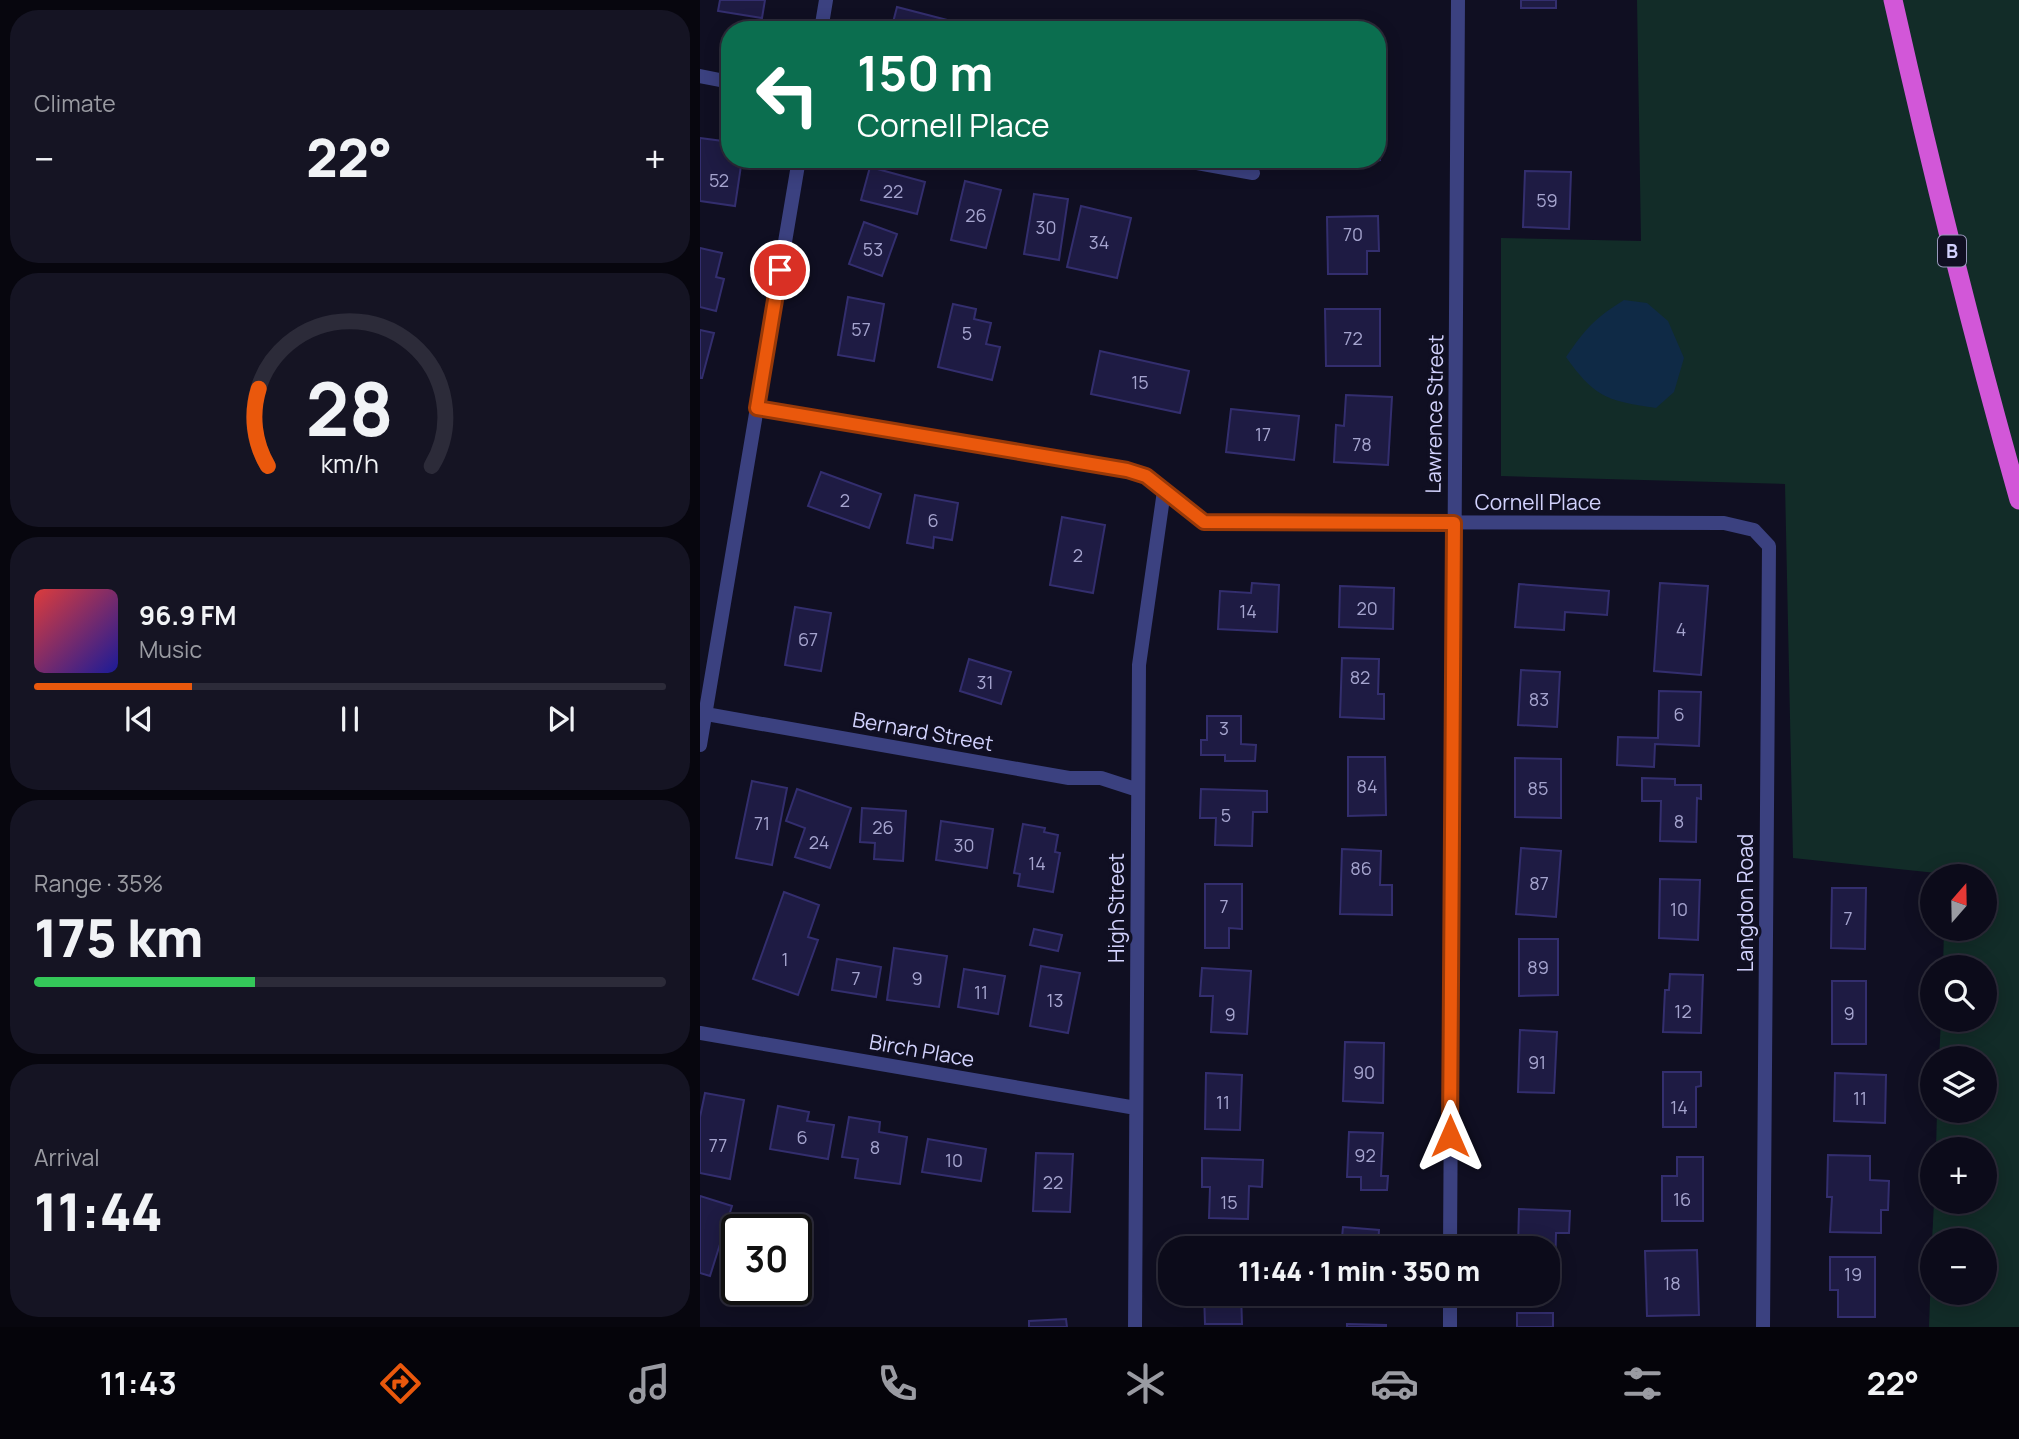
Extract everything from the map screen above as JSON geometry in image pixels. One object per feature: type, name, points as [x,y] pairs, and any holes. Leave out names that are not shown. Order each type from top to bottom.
[{"type":"highway","name":"B","points":[[1892,0],[1967,311],[2019,499]]},
{"type":"street","points":[[822,21],[826,0]]},
{"type":"street","name":"Lawrence Street","points":[[1450,1236],[1458,0]]},
{"type":"street","points":[[700,76],[721,80]]},
{"type":"street","points":[[700,745],[703,714],[797,168]]},
{"type":"street","points":[[1225,168],[1253,173]]},
{"type":"street","name":"Cornell Place","points":[[757,408],[1127,470],[1146,476],[1204,522],[1710,523]]},
{"type":"street","name":"High Street","points":[[1135,1327],[1139,665],[1164,491]]},
{"type":"street","name":"Langdon Road","points":[[1710,523],[1724,523],[1754,530],[1769,546],[1763,1327]]},
{"type":"street","name":"Bernard Street","points":[[703,714],[1069,778],[1101,778],[1138,790]]},
{"type":"street","name":"Birch Place","points":[[700,1033],[1136,1108]]},
{"type":"street","points":[[1450,1306],[1450,1327]]},
{"type":"green space","points":[[1637,0],[2019,0],[2019,1327],[1929,1327],[1930,1305],[1997,1305],[1997,1228],[1933,1228],[1933,1214],[1997,1214],[1997,1137],[1936,1137],[1937,1123],[1997,1123],[1997,1046],[1940,1046],[1940,1032],[1997,1032],[1997,955],[1943,955],[1944,942],[1997,942],[1997,864],[1920,864],[1920,871],[1793,858],[1785,484],[1501,476],[1501,238],[1641,241]]},
{"type":"water","points":[[1624,300],[1647,303],[1668,321],[1684,358],[1674,392],[1656,408],[1614,400],[1604,395],[1576,371],[1566,357],[1591,325]]},
{"type":"building","points":[[720,0],[765,0],[762,18],[718,11]]},
{"type":"building","points":[[1521,0],[1556,0],[1556,8],[1521,8]]},
{"type":"building","points":[[897,7],[951,21],[893,21]]},
{"type":"building","points":[[700,138],[721,141],[721,168],[741,168],[735,206],[700,201]]},
{"type":"building","points":[[870,168],[925,182],[917,214],[861,200]]},
{"type":"building","points":[[1525,171],[1571,172],[1569,229],[1523,227]]},
{"type":"building","points":[[965,181],[1001,190],[986,248],[951,240]]},
{"type":"building","points":[[1034,194],[1068,199],[1059,260],[1024,254]]},
{"type":"building","points":[[1081,206],[1131,218],[1117,278],[1067,267]]},
{"type":"building","points":[[1378,216],[1379,251],[1367,251],[1367,274],[1328,274],[1327,217]]},
{"type":"building","points":[[864,222],[897,234],[882,276],[849,264]]},
{"type":"building","points":[[700,248],[722,253],[716,277],[724,279],[716,311],[700,307]]},
{"type":"building","points":[[848,297],[884,304],[874,361],[838,355]]},
{"type":"building","points":[[953,304],[976,309],[974,319],[991,323],[986,344],[1000,347],[992,380],[938,367]]},
{"type":"building","points":[[1325,309],[1380,309],[1380,366],[1326,366]]},
{"type":"building","points":[[700,330],[714,333],[702,378],[700,378]]},
{"type":"building","points":[[1100,351],[1189,371],[1180,413],[1091,394]]},
{"type":"building","points":[[1346,395],[1392,397],[1388,465],[1334,462],[1336,425],[1344,426]]},
{"type":"building","points":[[1231,409],[1299,416],[1294,460],[1226,452]]},
{"type":"building","points":[[821,472],[881,494],[869,528],[808,506]]},
{"type":"building","points":[[915,495],[958,503],[952,540],[934,537],[933,548],[907,543]]},
{"type":"building","points":[[1062,517],[1105,525],[1093,593],[1050,585]]},
{"type":"building","points":[[1252,583],[1279,585],[1277,632],[1218,629],[1220,591],[1251,593]]},
{"type":"building","points":[[1660,583],[1708,586],[1701,675],[1654,671]]},
{"type":"building","points":[[1519,584],[1609,591],[1607,615],[1565,612],[1564,630],[1515,627]]},
{"type":"building","points":[[1340,586],[1394,588],[1393,629],[1339,627]]},
{"type":"building","points":[[795,607],[831,613],[821,671],[785,665]]},
{"type":"building","points":[[1342,658],[1379,659],[1378,694],[1384,694],[1384,719],[1340,717]]},
{"type":"building","points":[[969,659],[1011,672],[1001,704],[960,691]]},
{"type":"building","points":[[1521,670],[1560,672],[1557,727],[1518,725]]},
{"type":"building","points":[[1659,691],[1701,692],[1699,746],[1655,744],[1654,767],[1617,765],[1618,737],[1658,738]]},
{"type":"building","points":[[1207,716],[1241,716],[1241,744],[1256,745],[1255,761],[1225,761],[1225,755],[1201,755],[1201,740],[1207,740]]},
{"type":"building","points":[[1348,757],[1385,757],[1386,815],[1348,816]]},
{"type":"building","points":[[1515,758],[1561,759],[1561,818],[1515,817]]},
{"type":"building","points":[[1642,778],[1675,779],[1675,785],[1701,785],[1701,799],[1697,798],[1696,842],[1660,841],[1661,801],[1642,801]]},
{"type":"building","points":[[752,781],[787,788],[772,865],[736,858]]},
{"type":"building","points":[[797,789],[851,808],[830,868],[795,857],[805,828],[786,821]]},
{"type":"building","points":[[1201,789],[1267,791],[1267,812],[1253,812],[1252,846],[1215,845],[1216,818],[1200,818]]},
{"type":"building","points":[[862,808],[906,811],[903,861],[874,859],[875,843],[860,842]]},
{"type":"building","points":[[941,821],[993,829],[987,868],[936,860]]},
{"type":"building","points":[[1023,824],[1045,828],[1044,832],[1058,835],[1055,852],[1060,853],[1053,892],[1018,886],[1020,874],[1014,873]]},
{"type":"building","points":[[1521,848],[1561,851],[1556,917],[1516,914]]},
{"type":"building","points":[[1342,849],[1381,851],[1380,885],[1392,885],[1392,915],[1340,914]]},
{"type":"building","points":[[1660,879],[1700,880],[1698,940],[1659,938]]},
{"type":"building","points":[[1205,884],[1242,884],[1242,929],[1229,928],[1229,948],[1205,948]]},
{"type":"building","points":[[1832,888],[1866,888],[1865,949],[1831,948]]},
{"type":"building","points":[[784,892],[819,905],[808,937],[818,940],[798,995],[753,979]]},
{"type":"building","points":[[1034,929],[1062,935],[1058,951],[1030,945]]},
{"type":"building","points":[[1519,939],[1558,939],[1558,995],[1519,996]]},
{"type":"building","points":[[894,948],[947,956],[939,1007],[887,1000]]},
{"type":"building","points":[[837,959],[881,967],[876,997],[832,990]]},
{"type":"building","points":[[1041,966],[1080,973],[1068,1033],[1030,1026]]},
{"type":"building","points":[[1202,968],[1251,971],[1247,1034],[1211,1032],[1213,996],[1200,996]]},
{"type":"building","points":[[964,969],[1005,976],[998,1014],[958,1007]]},
{"type":"building","points":[[1670,974],[1703,975],[1701,1033],[1663,1032],[1665,990],[1669,990]]},
{"type":"building","points":[[1832,981],[1866,981],[1866,1044],[1832,1044]]},
{"type":"building","points":[[1520,1030],[1557,1032],[1554,1093],[1518,1092]]},
{"type":"building","points":[[1345,1042],[1384,1043],[1383,1103],[1343,1101]]},
{"type":"building","points":[[1663,1072],[1701,1072],[1701,1086],[1696,1087],[1696,1127],[1663,1127]]},
{"type":"building","points":[[1206,1073],[1242,1075],[1240,1130],[1205,1129]]},
{"type":"building","points":[[1835,1073],[1886,1075],[1885,1123],[1834,1121]]},
{"type":"building","points":[[705,1093],[744,1100],[730,1179],[700,1173],[700,1117]]},
{"type":"building","points":[[778,1106],[809,1112],[807,1121],[834,1125],[828,1159],[770,1149]]},
{"type":"building","points":[[849,1117],[880,1122],[879,1132],[907,1137],[900,1184],[855,1178],[858,1159],[842,1157]]},
{"type":"building","points":[[1349,1132],[1383,1133],[1381,1176],[1388,1176],[1387,1190],[1361,1190],[1361,1177],[1347,1177]]},
{"type":"building","points":[[928,1139],[986,1149],[981,1181],[922,1172]]},
{"type":"building","points":[[1036,1153],[1073,1154],[1070,1212],[1033,1211]]},
{"type":"building","points":[[1828,1155],[1870,1156],[1870,1180],[1889,1181],[1888,1210],[1881,1210],[1881,1233],[1830,1232],[1832,1197],[1827,1197]]},
{"type":"building","points":[[1677,1157],[1703,1157],[1703,1221],[1662,1221],[1662,1176],[1677,1176]]},
{"type":"building","points":[[1202,1158],[1263,1160],[1262,1187],[1249,1186],[1248,1219],[1209,1218],[1210,1187],[1202,1187]]},
{"type":"building","points":[[700,1196],[732,1206],[729,1214],[721,1214],[721,1241],[710,1276],[700,1273]]},
{"type":"building","points":[[1519,1209],[1570,1211],[1569,1233],[1556,1233],[1556,1236],[1518,1236]]},
{"type":"building","points":[[1343,1227],[1379,1230],[1379,1236],[1342,1236]]},
{"type":"building","points":[[1697,1250],[1699,1315],[1647,1316],[1645,1251]]},
{"type":"building","points":[[1830,1257],[1875,1257],[1875,1317],[1838,1317],[1838,1290],[1830,1290]]},
{"type":"building","points":[[1204,1306],[1241,1306],[1242,1324],[1205,1324]]},
{"type":"building","points":[[1517,1313],[1553,1313],[1553,1327],[1517,1327]]},
{"type":"building","points":[[1066,1319],[1067,1327],[1029,1327],[1029,1321]]},
{"type":"building","points":[[1347,1324],[1386,1325],[1386,1327],[1347,1327]]},
{"type":"route","points":[[780,270],[757,408],[1127,470],[1146,476],[1204,522],[1454,523],[1450,1136]]}]
